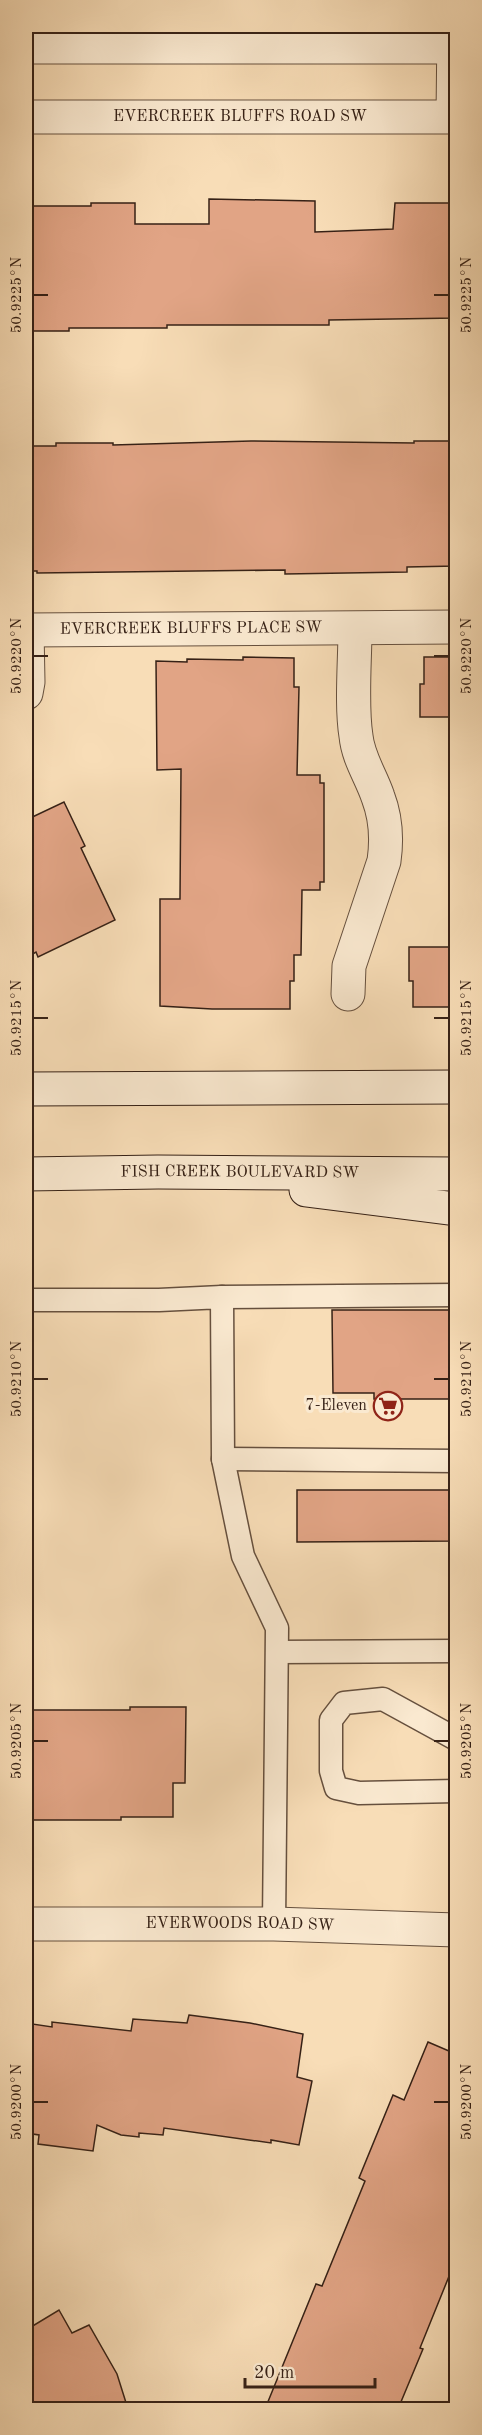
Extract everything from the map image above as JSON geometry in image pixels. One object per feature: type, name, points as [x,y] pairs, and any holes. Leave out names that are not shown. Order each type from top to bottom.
[{"type":"street","points":[[26,47],[454,40],[455,117]]},
{"type":"street","name":"EVERCREEK BLUFFS ROAD SW","points":[[26,117],[455,117]]},
{"type":"street","name":"EVERCREEK BLUFFS PLACE SW","points":[[26,693],[28,682],[26,630],[456,627]]},
{"type":"street","points":[[348,994],[349,966],[384,861],[386,845],[385,825],[379,798],[359,754],[355,735],[355,628]]},
{"type":"street","points":[[26,1089],[456,1087]]},
{"type":"street","points":[[158,1172],[456,1209]]},
{"type":"street","name":"FISH CREEK BOULEVARD SW","points":[[26,1174],[158,1172],[456,1174]]},
{"type":"street","name":"EVERWOODS ROAD SW","points":[[26,1924],[274,1924],[456,1930]]},
{"type":"lane","points":[[26,1300],[456,1295]]},
{"type":"lane","points":[[222,1297],[223,1459],[243,1556],[277,1629],[274,1924]]},
{"type":"lane","points":[[223,1459],[456,1461]]},
{"type":"lane","points":[[278,1652],[456,1651]]},
{"type":"lane","points":[[456,1739],[383,1699],[344,1703],[331,1720],[331,1771],[336,1788],[358,1793],[456,1791]]},
{"type":"building","points":[[209,199],[315,201],[315,232],[393,229],[395,203],[456,203],[456,318],[329,320],[329,325],[167,325],[167,328],[69,328],[69,331],[26,331],[26,206],[135,203],[135,224],[209,224]]},
{"type":"building","points":[[251,441],[414,443],[414,441],[456,441],[456,566],[407,567],[407,572],[285,574],[285,570],[37,573],[37,571],[26,571],[28,479],[32,479],[32,446],[56,446],[56,443],[113,443],[113,445]]},
{"type":"building","points":[[243,657],[294,658],[294,687],[299,687],[297,775],[320,775],[320,783],[324,783],[324,882],[320,882],[320,890],[302,890],[301,955],[294,955],[294,981],[290,981],[290,1009],[160,1006],[160,899],[180,899],[181,769],[157,770],[156,661],[243,660]]},
{"type":"building","points":[[424,657],[456,657],[456,717],[420,717],[420,684],[424,684]]},
{"type":"building","points":[[64,802],[85,846],[81,848],[115,920],[38,957],[36,952],[26,958],[26,820]]},
{"type":"building","points":[[409,947],[456,947],[456,1007],[413,1007],[413,981],[409,981]]},
{"type":"building","points":[[332,1310],[456,1310],[456,1399],[374,1399],[374,1393],[333,1393]]},
{"type":"building","points":[[297,1490],[456,1490],[456,1541],[297,1542]]},
{"type":"building","points":[[130,1707],[186,1707],[185,1783],[173,1783],[173,1817],[121,1817],[121,1820],[26,1820],[26,1710],[130,1710]]},
{"type":"building","points":[[189,2015],[250,2023],[303,2034],[297,2077],[312,2081],[299,2145],[164,2128],[163,2135],[139,2133],[139,2137],[121,2135],[97,2125],[93,2151],[38,2144],[39,2135],[26,2133],[26,2023],[52,2027],[52,2022],[131,2031],[133,2019],[187,2023]]},
{"type":"building","points":[[428,2042],[456,2054],[456,2259],[398,2409],[265,2409],[316,2284],[322,2286],[365,2181],[359,2178],[393,2095],[404,2100]]},
{"type":"building","points":[[59,2310],[72,2333],[89,2325],[117,2374],[128,2409],[26,2409],[26,2330]]},
{"type":"place","name":"7-Eleven","points":[[388,1406]]}]
